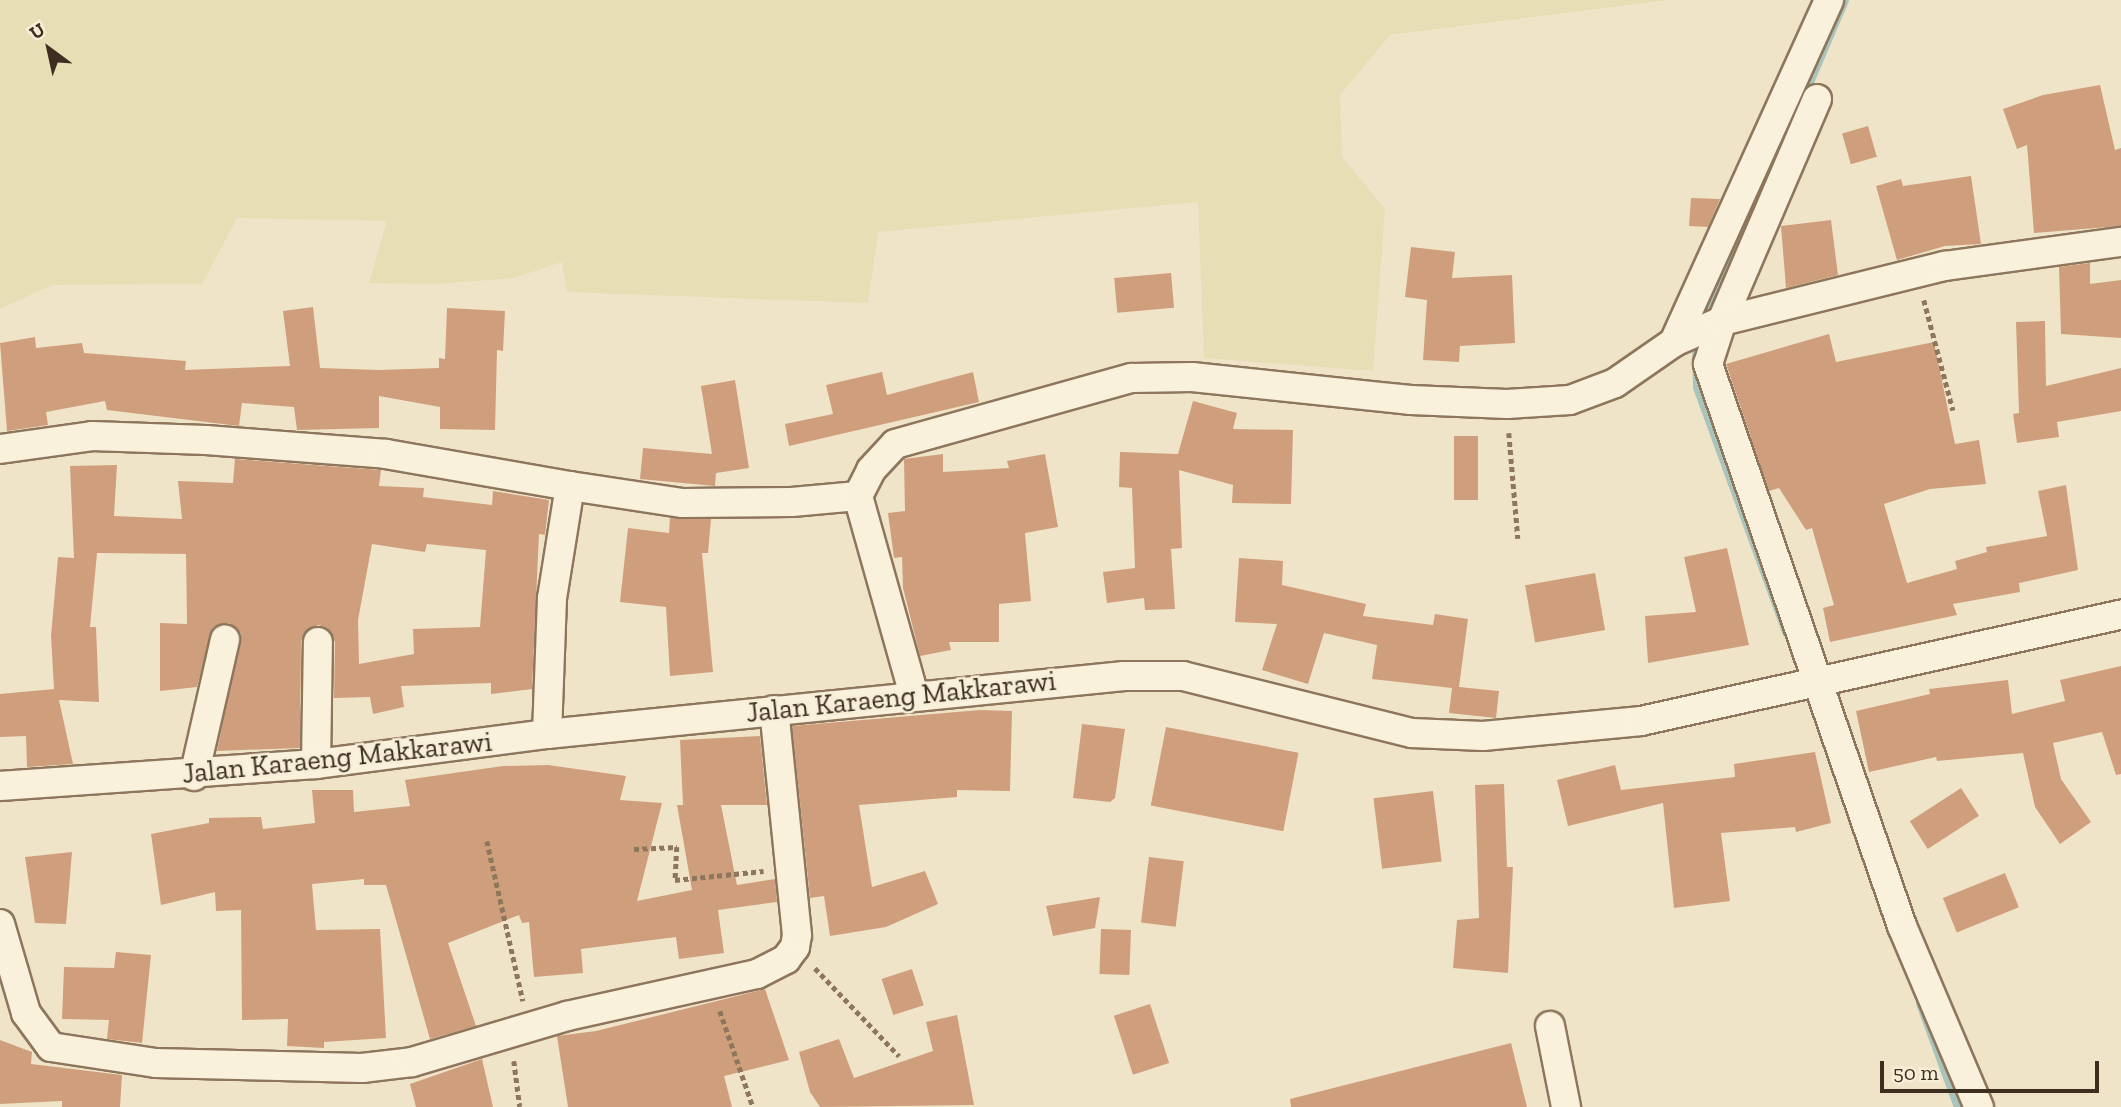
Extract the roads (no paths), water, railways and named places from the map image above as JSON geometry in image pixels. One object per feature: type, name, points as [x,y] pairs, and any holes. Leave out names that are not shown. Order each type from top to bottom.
[{"type":"street","points":[[1698,331],[1829,0]]},
{"type":"street","points":[[1698,331],[1817,99]]},
{"type":"street","points":[[914,695],[858,496],[882,454],[895,444],[1132,378],[1169,376],[1323,394],[1507,404],[1570,400],[1597,392],[1698,331],[1917,272],[2036,250],[2121,242]]},
{"type":"street","points":[[1698,331],[1710,350],[1712,383],[1808,683],[1902,926],[1979,1107]]},
{"type":"street","points":[[0,449],[92,436],[206,440],[386,454],[682,503],[792,502],[858,496]]},
{"type":"street","points":[[547,734],[552,598],[570,486]]},
{"type":"street","name":"Jalan Karaeng Makkarawi","points":[[0,786],[194,776],[316,764],[547,734],[1124,676],[1183,676],[1239,687],[1359,722],[1449,736],[1641,721],[2121,615]]},
{"type":"street","points":[[194,776],[225,639]]},
{"type":"street","points":[[316,764],[318,642]]},
{"type":"street","points":[[0,924],[26,1013],[36,1033],[65,1051],[156,1063],[362,1068],[412,1062],[710,984],[778,965],[795,947],[774,710]]},
{"type":"street","points":[[1550,1026],[1566,1107]]},
{"type":"waterway","points":[[1800,103],[1844,0]]},
{"type":"waterway","points":[[1704,321],[1788,132]]},
{"type":"waterway","points":[[1696,340],[1697,387],[1786,632]]},
{"type":"waterway","points":[[1920,1003],[1958,1107]]}]
